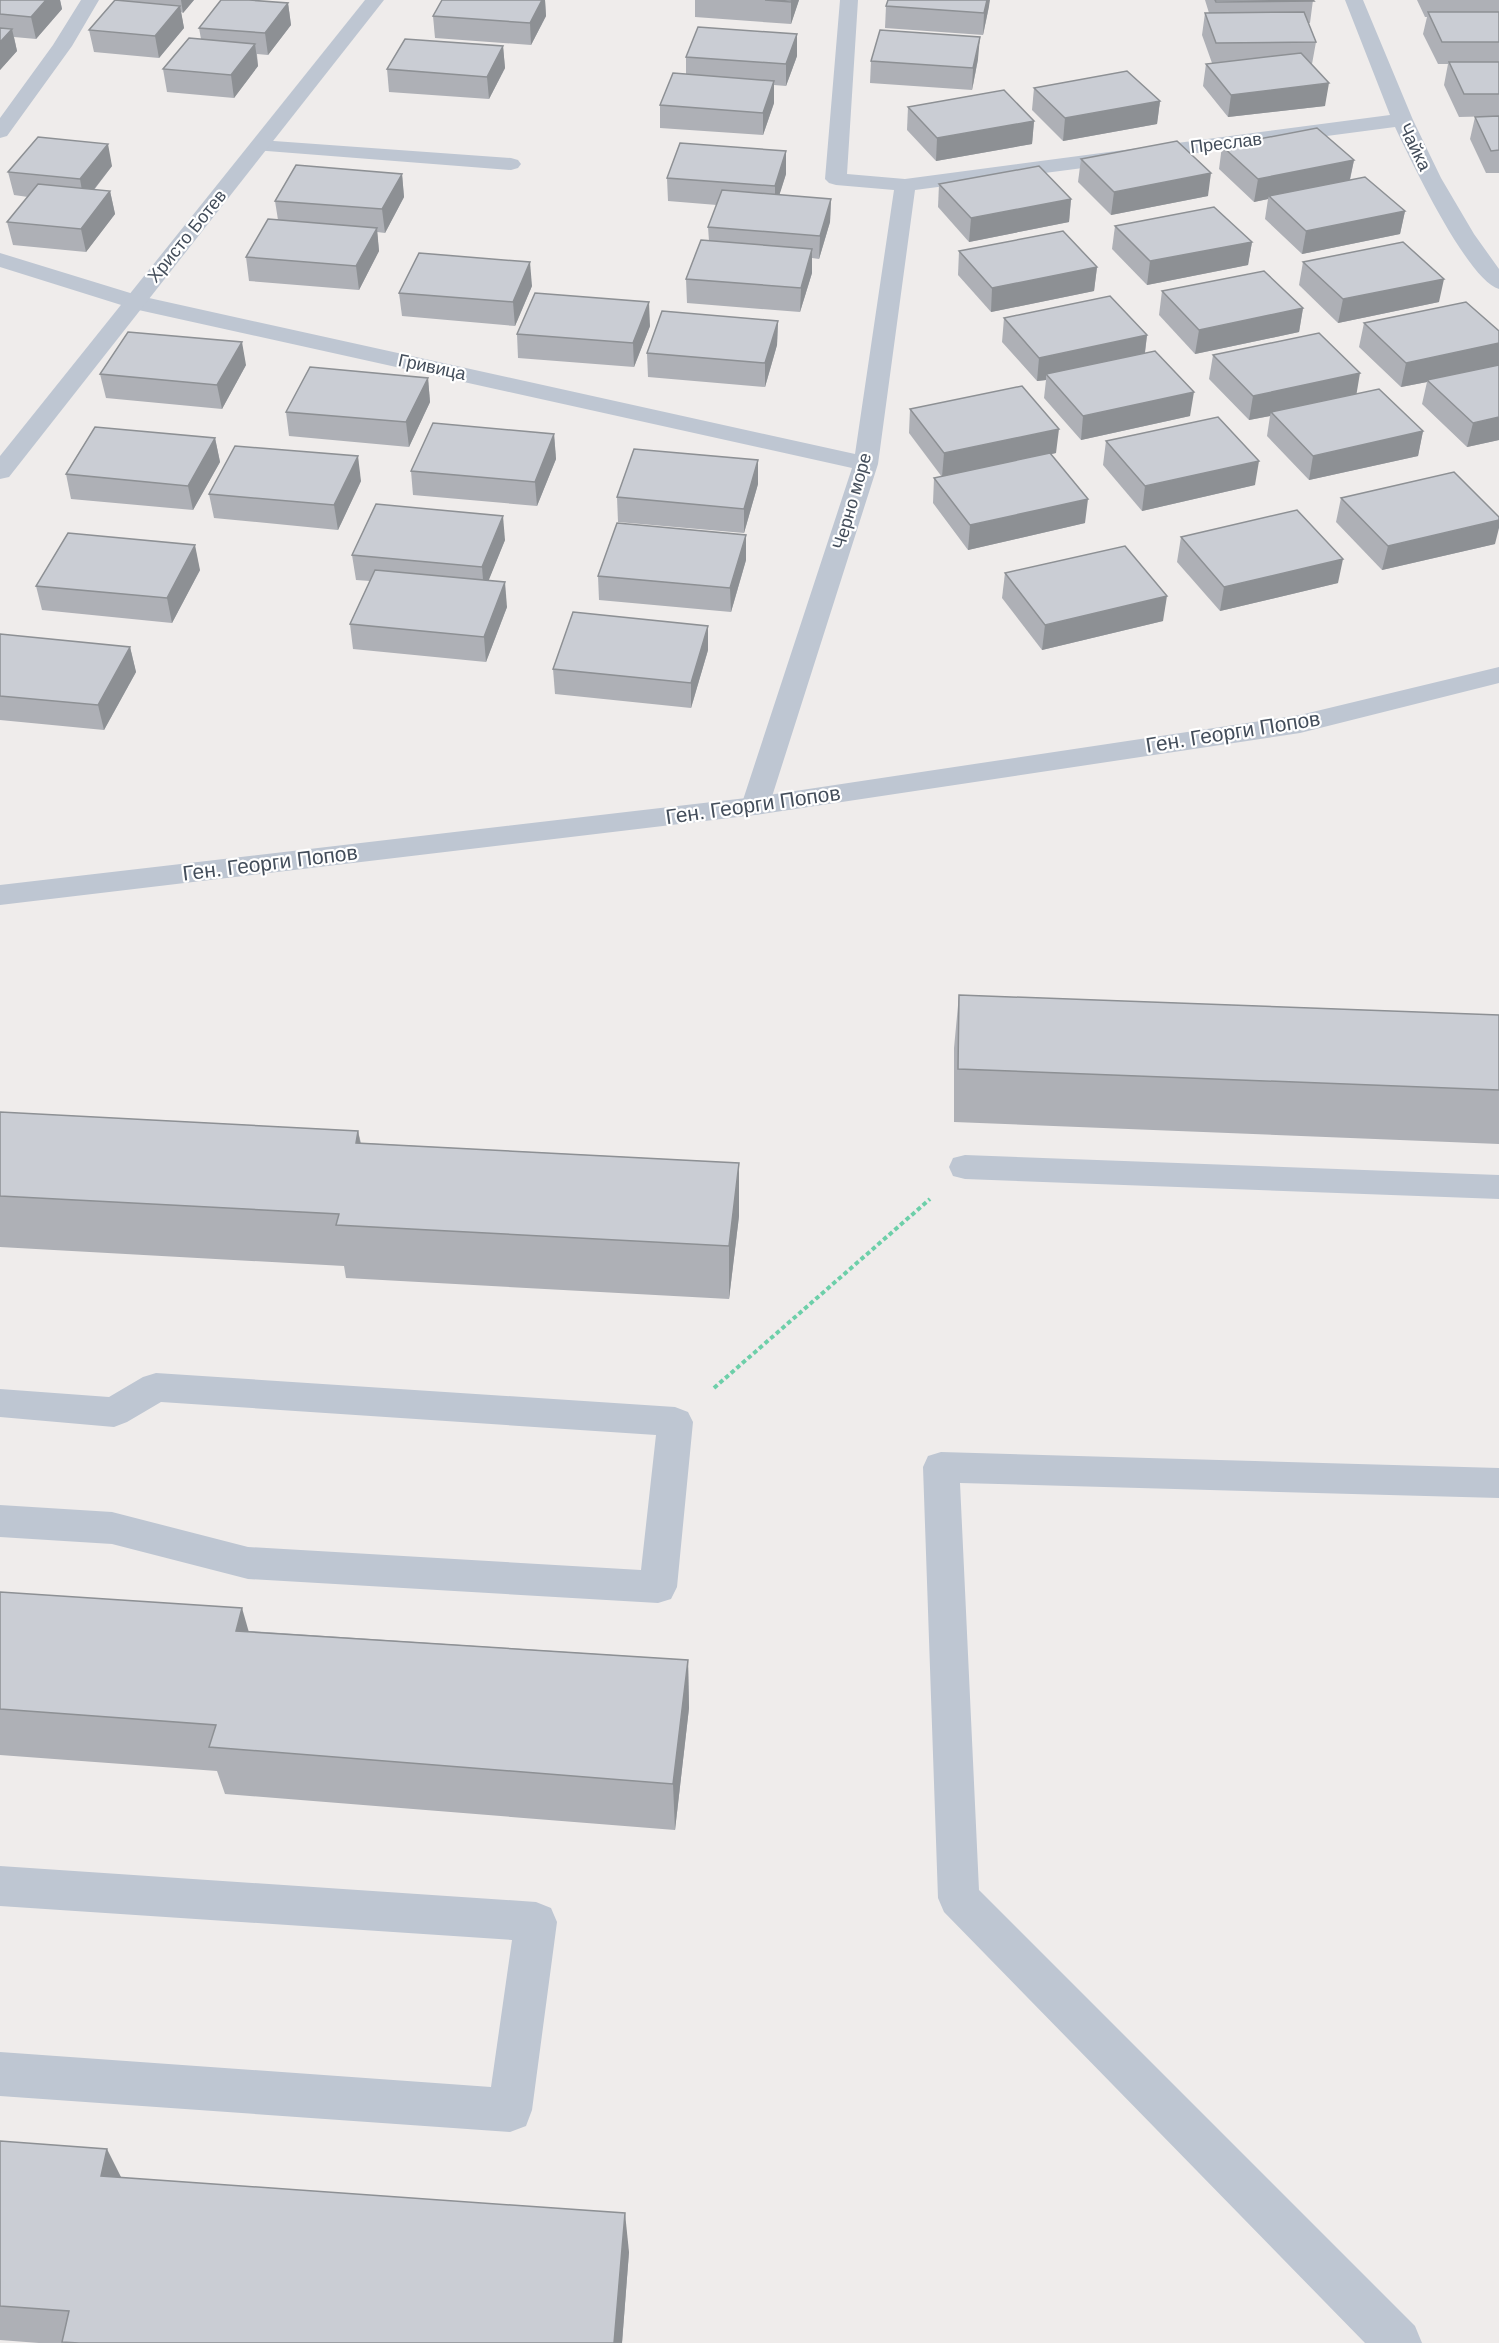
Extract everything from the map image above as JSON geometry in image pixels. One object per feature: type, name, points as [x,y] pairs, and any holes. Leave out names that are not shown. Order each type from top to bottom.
[{"type":"street","points":[[0,132],[62,46],[90,0]]},
{"type":"street","name":"Христо Ботев","points":[[0,472],[375,0]]},
{"type":"street","name":"Преслав","points":[[849,0],[836,179],[905,185],[1402,120]]},
{"type":"street","name":"Чайка","points":[[1354,0],[1402,120],[1445,206],[1496,276]]},
{"type":"street","points":[[260,146],[511,164]]},
{"type":"street","name":"Черно море","points":[[755,806],[866,464],[905,185]]},
{"type":"street","name":"Гривица","points":[[0,260],[134,302],[866,464]]},
{"type":"street","name":"Ген. Георги Попов","points":[[0,895],[755,806],[1300,724],[1499,675]]},
{"type":"street","points":[[965,1167],[1499,1187]]},
{"type":"street","points":[[0,1403],[114,1412],[156,1387],[675,1422],[658,1587],[248,1563],[112,1528],[0,1521]]},
{"type":"street","points":[[1398,2343],[959,1898],[941,1467],[1499,1483]]},
{"type":"street","points":[[0,1886],[536,1922],[510,2110],[0,2074]]},
{"type":"path","points":[[675,1422],[965,1167]]},
{"type":"building","points":[[0,0],[46,0],[31,17],[0,14]]},
{"type":"building","points":[[115,0],[180,6],[155,36],[89,30]]},
{"type":"building","points":[[221,0],[288,3],[265,33],[199,28]]},
{"type":"building","points":[[442,0],[542,0],[530,23],[433,16]]},
{"type":"building","points":[[765,0],[792,0],[791,2]]},
{"type":"building","points":[[888,0],[987,0],[984,13],[886,6]]},
{"type":"building","points":[[1215,0],[1313,0],[1314,1],[1216,2]]},
{"type":"building","points":[[1304,12],[1316,42],[1216,43],[1205,13]]},
{"type":"building","points":[[1428,12],[1499,12],[1499,42],[1442,42]]},
{"type":"building","points":[[698,27],[797,34],[786,64],[686,57]]},
{"type":"building","points":[[0,28],[12,29],[0,42]]},
{"type":"building","points":[[880,30],[980,37],[973,68],[871,61]]},
{"type":"building","points":[[189,38],[255,44],[231,75],[163,69]]},
{"type":"building","points":[[405,39],[503,46],[487,77],[387,69]]},
{"type":"building","points":[[1301,53],[1329,83],[1231,95],[1206,64]]},
{"type":"building","points":[[1449,62],[1499,62],[1499,94],[1464,94]]},
{"type":"building","points":[[1127,71],[1160,101],[1065,118],[1034,88]]},
{"type":"building","points":[[673,73],[774,81],[763,113],[660,105]]},
{"type":"building","points":[[1004,90],[1034,121],[937,138],[908,107]]},
{"type":"building","points":[[1499,116],[1499,150],[1491,151],[1475,117]]},
{"type":"building","points":[[1317,128],[1354,160],[1258,179],[1222,146]]},
{"type":"building","points":[[38,137],[108,144],[80,179],[8,172]]},
{"type":"building","points":[[1177,141],[1211,173],[1114,192],[1081,159]]},
{"type":"building","points":[[680,143],[786,151],[775,186],[667,178]]},
{"type":"building","points":[[296,165],[402,174],[382,209],[275,201]]},
{"type":"building","points":[[1039,166],[1071,199],[971,218],[939,184]]},
{"type":"building","points":[[1365,177],[1405,211],[1306,231],[1269,196]]},
{"type":"building","points":[[38,184],[110,191],[81,229],[7,222]]},
{"type":"building","points":[[722,190],[831,199],[820,236],[708,227]]},
{"type":"building","points":[[1214,207],[1252,242],[1150,261],[1115,226]]},
{"type":"building","points":[[268,219],[377,228],[356,266],[246,257]]},
{"type":"building","points":[[1063,231],[1097,267],[992,288],[959,251]]},
{"type":"building","points":[[701,240],[812,249],[801,288],[686,279]]},
{"type":"building","points":[[1403,242],[1444,279],[1343,299],[1303,262]]},
{"type":"building","points":[[419,253],[530,262],[513,302],[399,293]]},
{"type":"building","points":[[1264,271],[1303,308],[1199,330],[1162,291]]},
{"type":"building","points":[[535,293],[649,302],[633,343],[517,334]]},
{"type":"building","points":[[1110,296],[1147,335],[1039,358],[1004,318]]},
{"type":"building","points":[[1466,302],[1499,331],[1499,343],[1406,363],[1364,323]]},
{"type":"building","points":[[662,311],[778,321],[765,363],[647,353]]},
{"type":"building","points":[[128,332],[242,342],[217,385],[100,374]]},
{"type":"building","points":[[1319,333],[1360,373],[1253,396],[1213,355]]},
{"type":"building","points":[[1155,351],[1194,392],[1083,416],[1046,374]]},
{"type":"building","points":[[1499,365],[1499,417],[1473,423],[1427,380]]},
{"type":"building","points":[[310,367],[428,378],[406,422],[286,412]]},
{"type":"building","points":[[1022,386],[1059,429],[944,453],[910,409]]},
{"type":"building","points":[[1379,389],[1423,431],[1313,456],[1271,412]]},
{"type":"building","points":[[1218,417],[1259,461],[1145,486],[1106,441]]},
{"type":"building","points":[[433,423],[554,434],[535,482],[411,471]]},
{"type":"building","points":[[95,427],[215,438],[188,486],[66,474]]},
{"type":"building","points":[[235,446],[358,456],[334,505],[209,494]]},
{"type":"building","points":[[634,449],[758,460],[744,509],[617,497]]},
{"type":"building","points":[[1050,453],[1088,499],[970,525],[934,478]]},
{"type":"building","points":[[1454,472],[1499,517],[1499,520],[1388,546],[1341,498]]},
{"type":"building","points":[[376,504],[503,516],[482,567],[352,555]]},
{"type":"building","points":[[1297,510],[1343,559],[1224,587],[1181,537]]},
{"type":"building","points":[[617,523],[746,535],[730,588],[598,576]]},
{"type":"building","points":[[68,533],[195,545],[167,598],[36,586]]},
{"type":"building","points":[[1125,546],[1167,596],[1045,625],[1005,573]]},
{"type":"building","points":[[375,570],[505,582],[484,637],[350,624]]},
{"type":"building","points":[[573,612],[708,626],[691,683],[553,669]]},
{"type":"building","points":[[0,634],[130,647],[98,705],[0,696]]},
{"type":"building","points":[[959,995],[1499,1015],[1499,1090],[958,1069]]},
{"type":"building","points":[[0,1112],[358,1131],[356,1143],[739,1163],[729,1246],[336,1225],[339,1214],[0,1196]]},
{"type":"building","points":[[0,1592],[242,1608],[236,1631],[688,1660],[673,1784],[209,1747],[216,1725],[0,1709]]},
{"type":"building","points":[[0,2141],[107,2149],[101,2176],[625,2213],[614,2343],[62,2342],[69,2311],[0,2306]]}]
